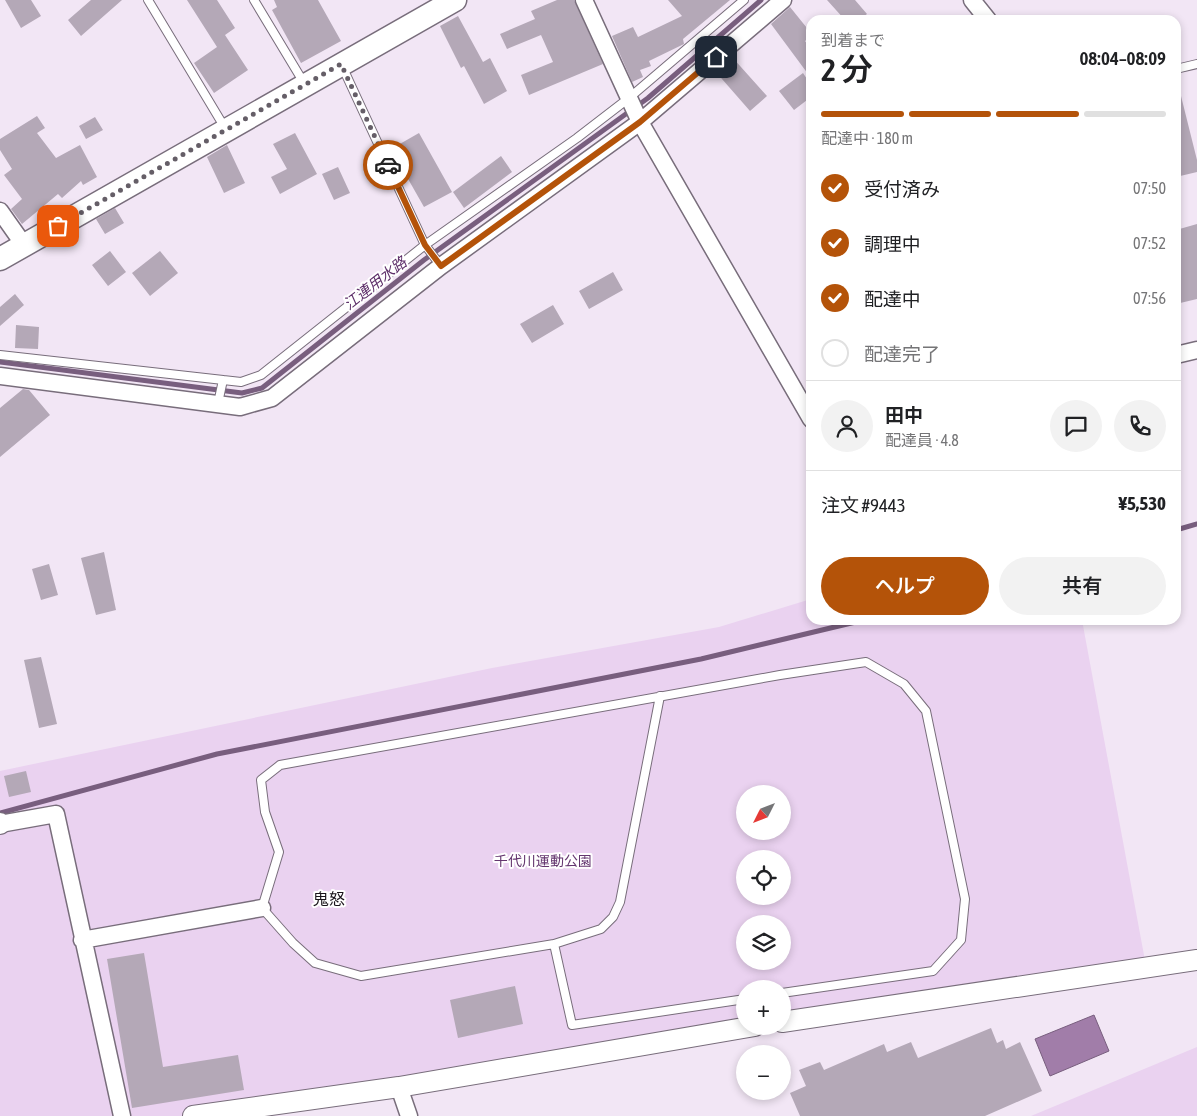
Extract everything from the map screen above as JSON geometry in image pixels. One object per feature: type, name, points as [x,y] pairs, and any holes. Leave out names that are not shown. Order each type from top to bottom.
[{"type":"main road","points":[[0,259],[455,0]]},
{"type":"street","points":[[584,0],[640,122],[806,411]]},
{"type":"street","points":[[972,0],[984,15]]},
{"type":"street","points":[[0,376],[219,399],[240,406],[272,398],[441,266],[640,122],[777,2]]},
{"type":"street","points":[[0,211],[24,245]]},
{"type":"street","points":[[1181,355],[1197,350]]},
{"type":"street","points":[[0,824],[56,814],[82,940],[122,1116]]},
{"type":"street","points":[[82,940],[262,908]]},
{"type":"street","points":[[791,1021],[1197,960]]},
{"type":"street","points":[[193,1116],[399,1087],[736,1029]]},
{"type":"street","points":[[399,1087],[409,1116]]},
{"type":"lane","points":[[148,0],[226,130]]},
{"type":"lane","points":[[254,0],[305,85]]},
{"type":"lane","points":[[0,355],[223,381],[241,382],[261,375],[425,245],[577,138],[629,98],[744,0]]},
{"type":"lane","points":[[341,64],[425,245],[441,266]]},
{"type":"lane","points":[[1181,67],[1197,64]]},
{"type":"lane","points":[[219,399],[223,381]]},
{"type":"lane","points":[[660,696],[620,902],[613,917],[601,929],[554,944],[361,976],[316,963],[293,943],[262,908],[279,852],[265,812],[261,780],[280,766],[660,696],[866,662],[904,684],[926,711],[965,899],[961,940],[933,971],[791,993]]},
{"type":"lane","points":[[554,944],[572,1025],[736,1000]]},
{"type":"green space","name":"千代川運動公園","points":[[806,601],[806,625],[1083,625],[1146,966],[791,1021],[791,980],[736,980],[736,1027],[193,1116],[0,1116],[0,771],[492,668],[719,627]]},
{"type":"green space","points":[[1197,1047],[1197,1116],[1031,1116]]},
{"type":"shaded area","points":[[1094,1015],[1109,1051],[1050,1076],[1035,1039]]},
{"type":"building","points":[[5,0],[31,0],[41,16],[21,28]]},
{"type":"building","points":[[91,0],[122,0],[81,36],[68,20]]},
{"type":"building","points":[[187,0],[217,0],[235,28],[225,35],[248,70],[214,93],[194,63],[217,47]]},
{"type":"building","points":[[274,0],[318,0],[341,41],[301,63],[272,10],[277,7]]},
{"type":"building","points":[[557,0],[574,0],[603,64],[529,95],[521,75],[553,62],[541,35],[507,49],[500,34],[535,19],[531,11]]},
{"type":"building","points":[[668,0],[730,0],[683,39],[684,44],[649,61],[651,66],[640,70],[643,77],[632,82],[612,36],[633,27],[638,37],[682,16]]},
{"type":"building","points":[[827,0],[855,0],[867,14],[866,15],[840,15]]},
{"type":"building","points":[[790,7],[806,27],[806,71],[771,24]]},
{"type":"building","points":[[458,16],[483,62],[490,58],[507,91],[484,104],[464,66],[461,68],[440,26]]},
{"type":"building","points":[[732,57],[767,96],[750,111],[715,71]]},
{"type":"building","points":[[803,73],[806,78],[806,101],[794,110],[779,91]]},
{"type":"building","points":[[1181,96],[1197,160],[1197,172],[1181,176]]},
{"type":"building","points":[[37,116],[45,128],[37,133],[56,158],[80,145],[97,177],[83,185],[81,181],[62,198],[58,194],[22,224],[11,209],[22,199],[4,175],[12,169],[0,150],[0,139]]},
{"type":"building","points":[[95,117],[103,130],[86,139],[79,126]]},
{"type":"building","points":[[295,133],[317,174],[280,194],[271,177],[287,169],[273,144]]},
{"type":"building","points":[[419,133],[452,192],[424,207],[391,149]]},
{"type":"building","points":[[227,145],[245,183],[224,193],[207,157]]},
{"type":"building","points":[[501,156],[512,172],[464,208],[453,192]]},
{"type":"building","points":[[338,167],[350,193],[334,200],[322,174]]},
{"type":"building","points":[[115,208],[124,223],[105,234],[96,219]]},
{"type":"building","points":[[1197,224],[1197,299],[1181,303],[1181,229]]},
{"type":"building","points":[[110,251],[126,272],[108,286],[92,265]]},
{"type":"building","points":[[160,251],[178,273],[150,296],[132,273]]},
{"type":"building","points":[[613,272],[623,290],[589,309],[579,291]]},
{"type":"building","points":[[15,294],[24,305],[0,326],[0,307]]},
{"type":"building","points":[[553,305],[564,324],[532,343],[520,324]]},
{"type":"building","points":[[16,325],[39,327],[38,349],[15,348]]},
{"type":"building","points":[[23,389],[29,390],[50,415],[0,457],[0,408]]},
{"type":"building","points":[[104,552],[116,610],[96,615],[81,558]]},
{"type":"building","points":[[49,564],[58,595],[41,600],[32,569]]},
{"type":"building","points":[[41,657],[57,724],[39,728],[24,660]]},
{"type":"building","points":[[26,771],[31,792],[9,797],[4,776]]},
{"type":"building","points":[[144,953],[163,1067],[238,1055],[244,1090],[132,1108],[107,959]]},
{"type":"building","points":[[515,986],[523,1024],[458,1038],[450,1000]]},
{"type":"building","points":[[991,1028],[997,1043],[1003,1040],[1006,1049],[1020,1042],[1042,1091],[985,1116],[800,1116],[791,1095],[791,1093],[806,1086],[799,1070],[820,1062],[824,1070],[884,1044],[887,1052],[911,1042],[918,1058]]},
{"type":"waterway","name":"江連用水路","points":[[0,362],[242,393],[262,388],[424,260],[648,98],[761,0]]},
{"type":"waterway","points":[[1181,529],[1197,524]]},
{"type":"waterway","points":[[0,813],[217,754],[701,659],[843,625]]},
{"type":"way so far","points":[[58,226],[341,64],[388,165]]},
{"type":"district","name":"鬼怒","points":[[329,899]]},
{"type":"route","points":[[388,165],[425,245],[441,266],[640,122],[716,57]]}]
